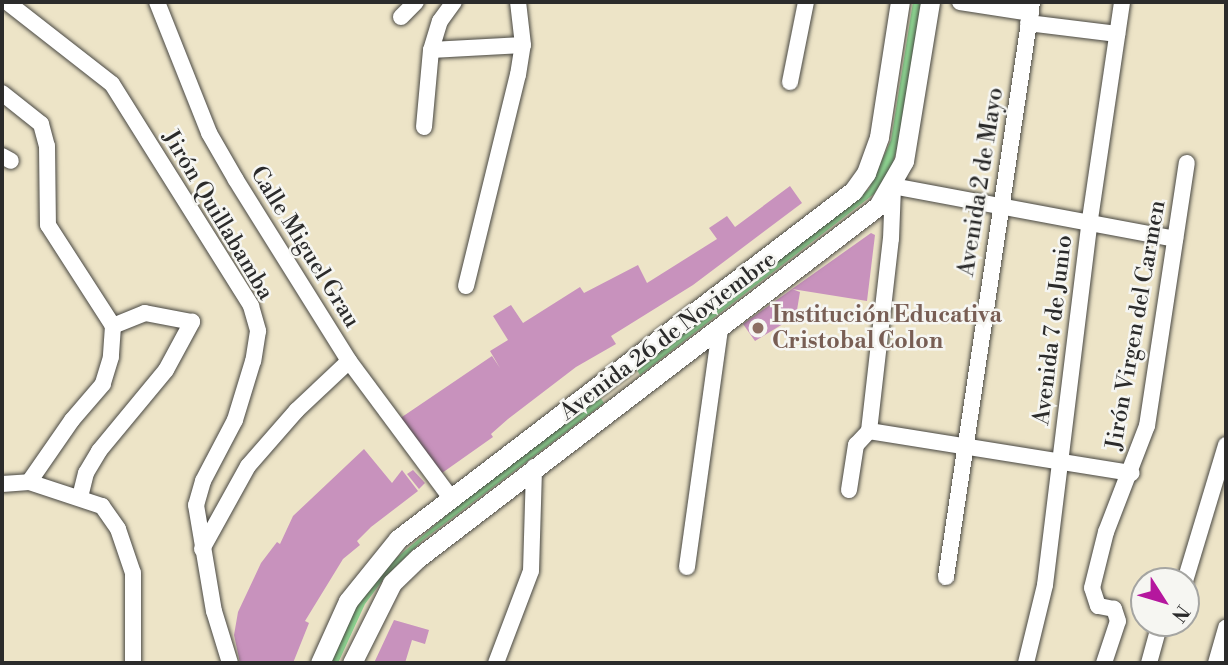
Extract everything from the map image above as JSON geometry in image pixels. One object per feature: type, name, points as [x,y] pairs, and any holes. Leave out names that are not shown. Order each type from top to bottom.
[{"type":"main road","name":"Avenida 26 de Noviembre","points":[[320,663],[348,601],[375,564],[450,496],[853,191],[866,173],[879,137],[900,2]]},
{"type":"main road","name":"Avenida 26 de Noviembre","points":[[352,663],[392,583],[467,517],[858,224],[893,186],[906,150],[930,2]]},
{"type":"main road","points":[[613,374],[629,397]]},
{"type":"street","name":"Jirón Quillabamba","points":[[7,2],[112,85],[251,306],[258,331],[253,361],[235,420],[203,481],[196,505],[202,549],[230,663]]},
{"type":"street","name":"Calle Miguel Grau","points":[[157,2],[209,133],[349,361],[450,496]]},
{"type":"street","points":[[401,17],[416,2]]},
{"type":"street","points":[[424,127],[431,51],[440,21],[454,2]]},
{"type":"street","points":[[466,286],[523,45],[518,2]]},
{"type":"street","points":[[790,82],[806,2]]},
{"type":"street","points":[[960,2],[1030,12],[1117,34]]},
{"type":"street","name":"Avenida 7 de Junio","points":[[1026,663],[1045,585],[1089,226],[1122,2]]},
{"type":"street","name":"Avenida 2 de Mayo","points":[[946,577],[1030,12]]},
{"type":"street","points":[[431,51],[523,45]]},
{"type":"street","points":[[2,93],[41,124],[47,146],[48,225],[113,326],[111,357],[103,384],[72,420],[29,482]]},
{"type":"street","name":"Jirón Virgen del Carmen","points":[[1104,663],[1118,621],[1114,609],[1098,606],[1092,588],[1106,532],[1132,473],[1147,426],[1187,163]]},
{"type":"street","points":[[849,490],[856,445],[869,430],[891,239],[893,186],[1089,226],[1175,239]]},
{"type":"street","points":[[80,497],[86,473],[99,451],[166,370],[192,322],[145,313],[113,326]]},
{"type":"street","points":[[687,567],[720,328]]},
{"type":"street","points":[[202,549],[248,466],[297,410],[349,361]]},
{"type":"street","points":[[869,430],[1132,473]]},
{"type":"street","points":[[1189,567],[1226,445]]},
{"type":"street","points":[[496,663],[531,571],[534,467]]},
{"type":"street","points":[[2,484],[29,482],[80,497],[102,506],[108,513],[118,529],[133,573],[133,663]]},
{"type":"street","points":[[1216,663],[1226,627]]},
{"type":"street","points":[[1149,663],[1156,637]]},
{"type":"green space","points":[[913,2],[922,2],[899,141],[892,166],[874,194],[640,375],[637,370],[869,189],[891,140]]},
{"type":"green space","points":[[600,397],[604,403],[423,540],[385,577],[365,604],[338,663],[331,663],[359,599],[380,572],[495,474]]},
{"type":"building","points":[[790,186],[802,203],[693,285],[611,336],[616,344],[576,367],[508,419],[491,434],[493,437],[442,473],[399,419],[492,356],[500,368],[490,351],[508,340],[493,316],[511,305],[523,323],[580,287],[584,293],[638,265],[647,283],[717,239],[709,228],[727,216],[735,227]]},
{"type":"building","points":[[871,233],[875,235],[867,301],[792,289]]},
{"type":"building","points":[[792,289],[800,292],[796,316],[755,341],[743,324]]},
{"type":"building","points":[[364,449],[392,483],[402,470],[418,491],[371,527],[357,541],[360,545],[343,559],[305,621],[309,623],[293,663],[240,663],[234,635],[238,612],[261,563],[277,542],[280,544],[293,516]]},
{"type":"building","points":[[413,470],[425,483],[419,489],[407,474]]},
{"type":"building","points":[[394,620],[429,630],[425,644],[412,640],[405,663],[374,663]]},
{"type":"place","name":"Institución Educativa Cristobal Colon","points":[[758,328]]}]
